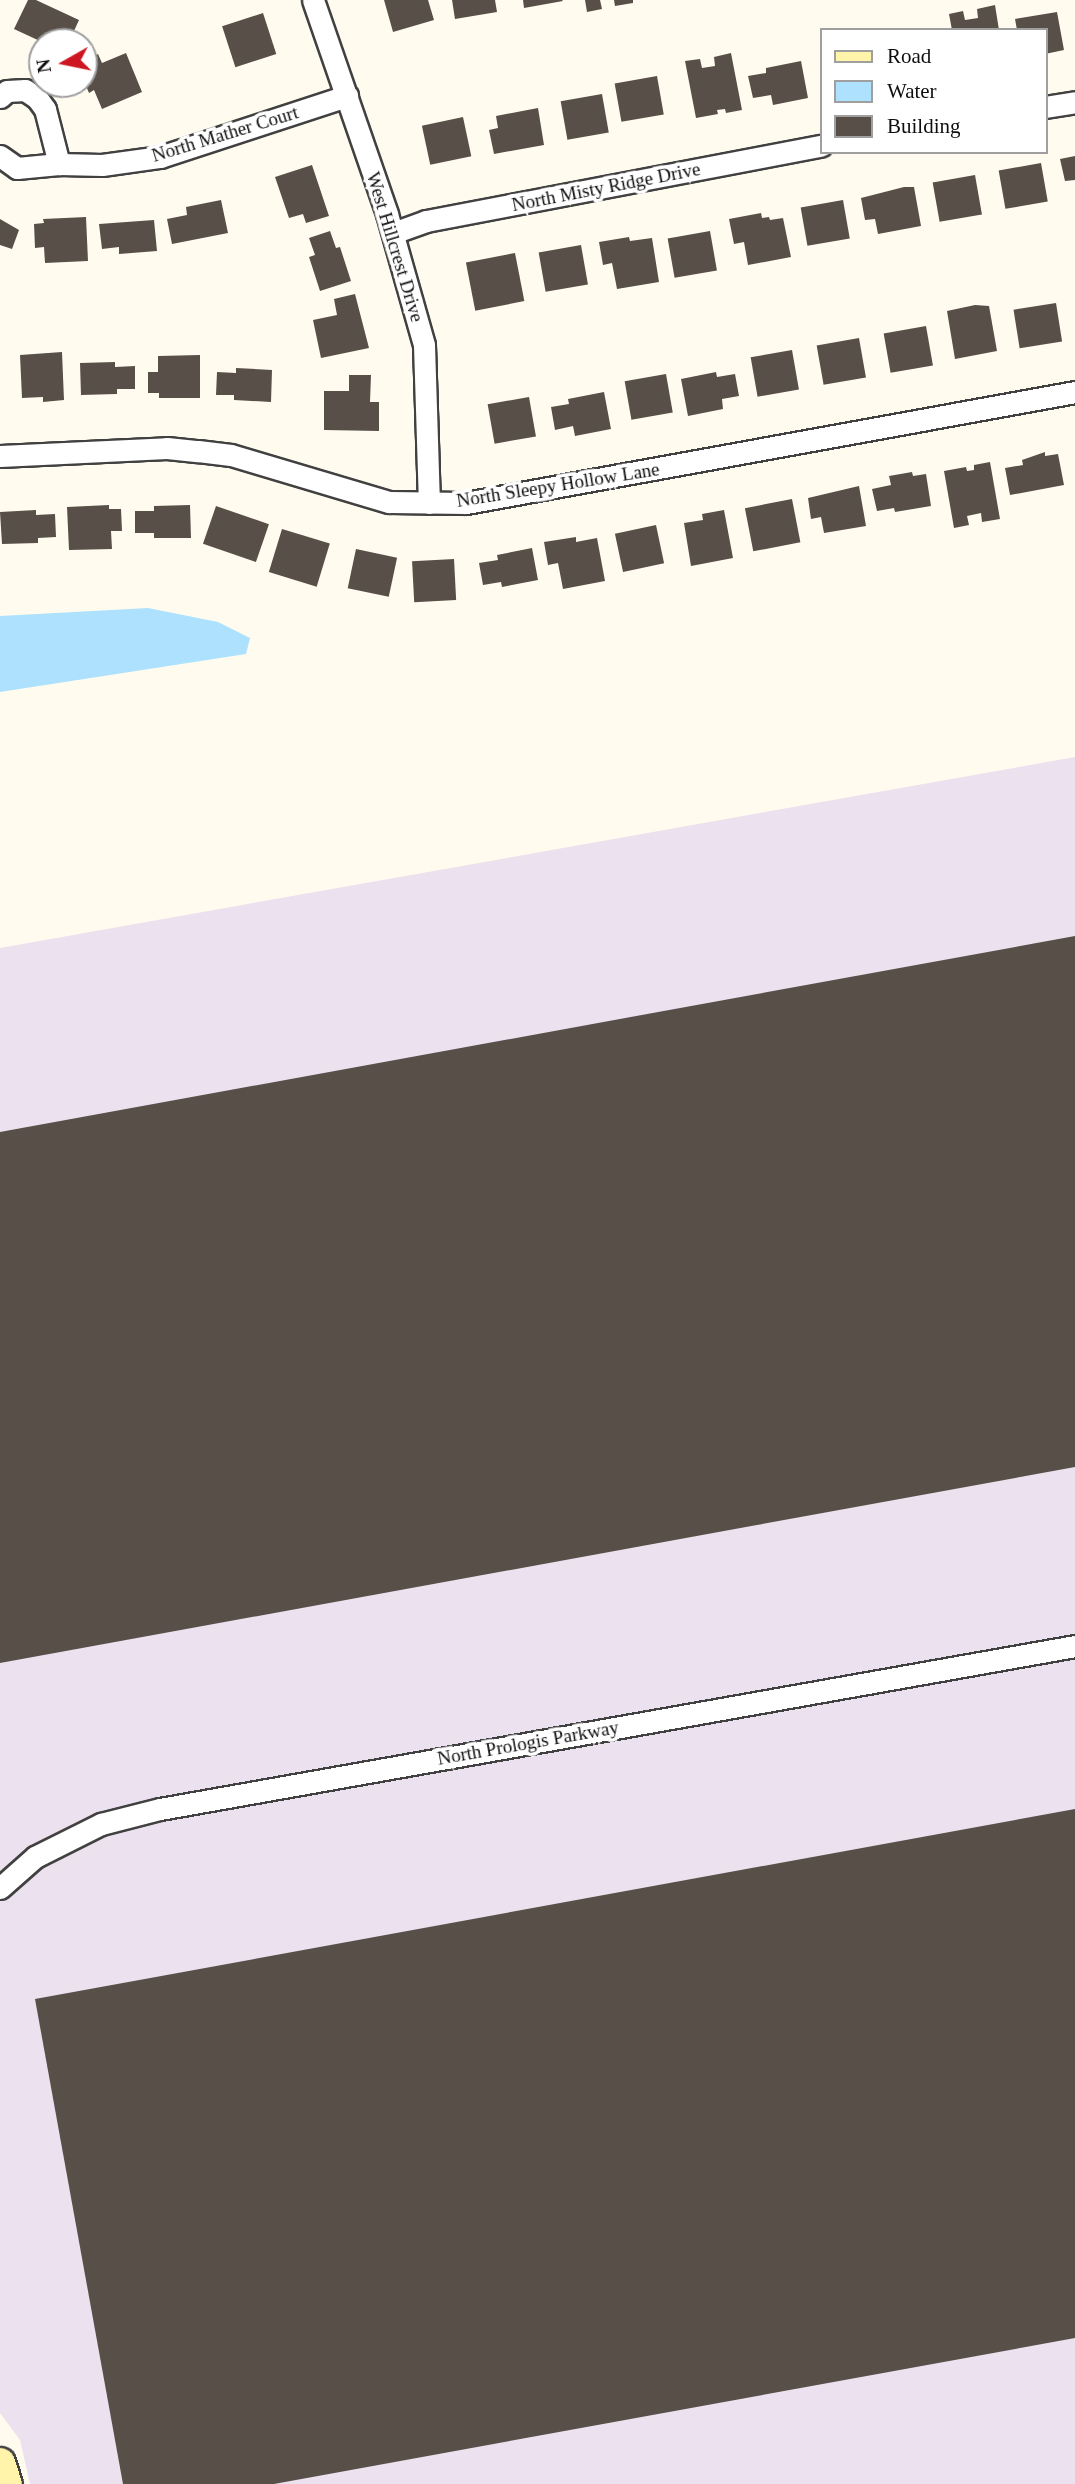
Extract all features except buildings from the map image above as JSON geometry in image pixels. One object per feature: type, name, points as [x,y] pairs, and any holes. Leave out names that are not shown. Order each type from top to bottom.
[{"type":"street","name":"West Hillcrest Drive","points":[[313,0],[393,233],[424,345],[429,503]]},
{"type":"street","points":[[0,97],[7,91],[25,90],[37,98],[45,109],[59,164]]},
{"type":"street","name":"North Mather Court","points":[[0,156],[17,168],[59,164],[102,165],[160,157],[347,96]]},
{"type":"street","points":[[1047,107],[1075,102]]},
{"type":"street","name":"North Misty Ridge Drive","points":[[393,233],[426,221],[820,146]]},
{"type":"street","name":"North Sleepy Hollow Lane","points":[[0,456],[167,449],[198,451],[232,455],[377,499],[466,503],[1075,392]]},
{"type":"street","name":"North Prologis Parkway","points":[[0,1888],[35,1857],[101,1824],[160,1809],[1075,1646]]},
{"type":"street","points":[[0,2463],[8,2484]]},
{"type":"shaded area","points":[[1075,757],[1075,2484],[30,2484],[20,2440],[0,2413],[0,948]]},
{"type":"water","points":[[148,608],[218,622],[250,638],[246,654],[0,692],[0,616]]}]
